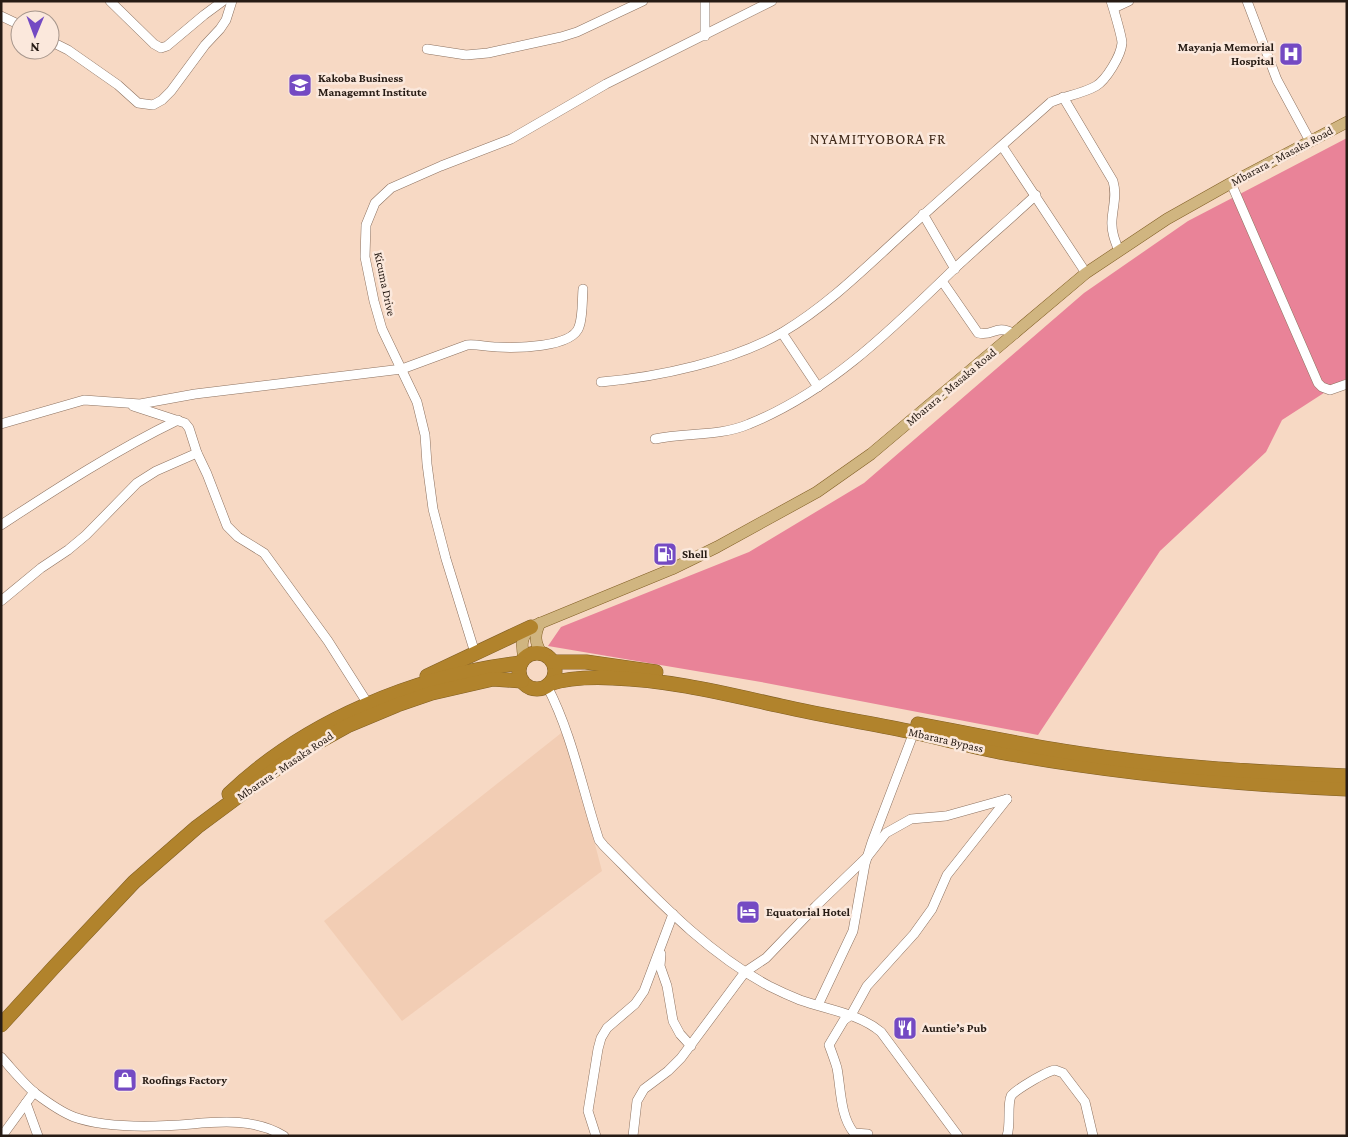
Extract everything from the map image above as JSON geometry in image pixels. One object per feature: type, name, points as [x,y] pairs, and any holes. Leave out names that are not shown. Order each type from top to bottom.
[{"type":"highway","points":[[455,669],[475,653],[535,625]]},
{"type":"highway","points":[[455,669],[492,666],[523,660],[532,654],[540,653],[549,657],[553,662],[555,674],[548,685],[535,689],[522,681],[519,672],[523,660]]},
{"type":"highway","name":"Mbarara Bypass","points":[[553,662],[586,662],[638,669],[1007,742],[1091,756],[1186,767],[1347,776]]},
{"type":"highway","name":"Mbarara - Masaka Road","points":[[1,1025],[134,882],[197,827],[243,781],[297,741],[368,704],[455,669]]},
{"type":"highway","name":"Mbarara Bypass","points":[[548,685],[562,679],[595,677],[649,680],[715,691],[827,716],[914,732],[998,752],[1097,768],[1169,777],[1297,787],[1347,788]]},
{"type":"highway","name":"Mbarara - Masaka Road","points":[[197,827],[267,775],[329,735],[349,725],[432,693],[478,682],[505,679],[522,681]]},
{"type":"main road","name":"Mbarara - Masaka Road","points":[[535,625],[672,568],[717,547],[817,492],[871,454],[1086,273],[1167,219],[1230,183],[1347,122]]},
{"type":"main road","points":[[535,625],[535,642],[540,653]]},
{"type":"main road","points":[[523,660],[522,638],[535,625]]},
{"type":"street","points":[[110,1],[154,44],[161,48],[172,43],[223,1]]},
{"type":"street","points":[[60,46],[118,85],[138,103],[153,105],[162,100],[171,91],[220,29],[226,20],[232,1]]},
{"type":"street","points":[[427,49],[466,54],[488,53],[560,37],[577,32],[643,1]]},
{"type":"street","points":[[705,1],[705,36]]},
{"type":"street","name":"Kicuma Drive","points":[[475,653],[446,560],[433,509],[425,435],[417,402],[382,329],[374,301],[365,257],[366,225],[375,204],[391,188],[511,139],[606,84],[772,1]]},
{"type":"street","points":[[602,382],[634,379],[709,362],[739,353],[782,333],[831,298],[923,214],[1051,102],[1086,91],[1098,85],[1106,77],[1113,65],[1122,43],[1112,5],[1129,1]]},
{"type":"street","points":[[1247,1],[1277,80],[1310,141]]},
{"type":"street","points":[[1063,97],[1113,181],[1116,190],[1112,229],[1119,251]]},
{"type":"street","points":[[1002,146],[1086,273]]},
{"type":"street","points":[[1230,183],[1318,383],[1330,390],[1347,384]]},
{"type":"street","points":[[655,439],[668,436],[720,432],[748,425],[794,402],[818,387],[901,321],[954,269],[1036,195]]},
{"type":"street","points":[[923,214],[954,269]]},
{"type":"street","points":[[942,281],[978,333],[983,334],[1003,328],[1014,334]]},
{"type":"street","points":[[1,424],[84,400],[128,404],[402,369],[467,345],[476,344],[498,348],[561,342],[572,336],[579,329],[583,289]]},
{"type":"street","points":[[782,333],[818,387]]},
{"type":"street","points":[[128,404],[185,423],[189,428],[197,453],[227,526],[238,537],[264,553],[328,641],[368,704]]},
{"type":"street","points":[[1,525],[84,471],[145,436],[178,420]]},
{"type":"street","points":[[1,601],[41,568],[86,535],[137,483],[156,471],[197,453]]},
{"type":"street","points":[[548,685],[566,728],[580,770],[599,840],[700,940],[746,972],[772,987],[801,1000],[851,1015],[873,1025],[881,1032],[958,1136]]},
{"type":"street","points":[[818,1005],[853,931],[872,842],[914,732]]},
{"type":"street","points":[[633,1136],[637,1101],[644,1089],[668,1071],[691,1046],[746,972],[766,958],[868,856],[886,833],[911,819],[946,816],[1007,799],[947,875],[932,908],[914,934],[867,986],[851,1015],[844,1020],[829,1045],[849,1128],[854,1133],[868,1134]]},
{"type":"street","points":[[596,1136],[588,1111],[601,1038],[607,1028],[640,998],[673,914]]},
{"type":"street","points":[[662,943],[660,966],[667,986],[672,1021],[691,1046]]},
{"type":"street","points":[[1,1058],[34,1092],[75,1117],[108,1124],[180,1125],[223,1122],[256,1124],[284,1136]]},
{"type":"street","points":[[1007,1136],[1010,1129],[1010,1101],[1013,1094],[1055,1070],[1063,1073],[1085,1102],[1093,1136]]},
{"type":"street","points":[[2,1136],[34,1092]]},
{"type":"street","points":[[26,1103],[38,1136]]},
{"type":"shaded area","points":[[1347,138],[1347,378],[1282,420],[1266,452],[1160,551],[1038,735],[761,682],[548,646],[561,627],[749,552],[864,483],[1084,293],[1188,221]]},
{"type":"shaded area","points":[[565,730],[602,871],[402,1021],[324,921]]},
{"type":"place","name":"Mayanja Memorial Hospital","points":[[1291,54]]},
{"type":"place","name":"Kakoba Business Managemnt Institute","points":[[300,85]]},
{"type":"place","name":"Shell","points":[[665,554]]},
{"type":"place","name":"Equatorial Hotel","points":[[748,912]]},
{"type":"place","name":"Auntie’s Pub","points":[[905,1028]]},
{"type":"place","name":"Roofings Factory","points":[[125,1080]]},
{"type":"district","name":"NYAMITYOBORA FR","points":[[878,139]]}]
